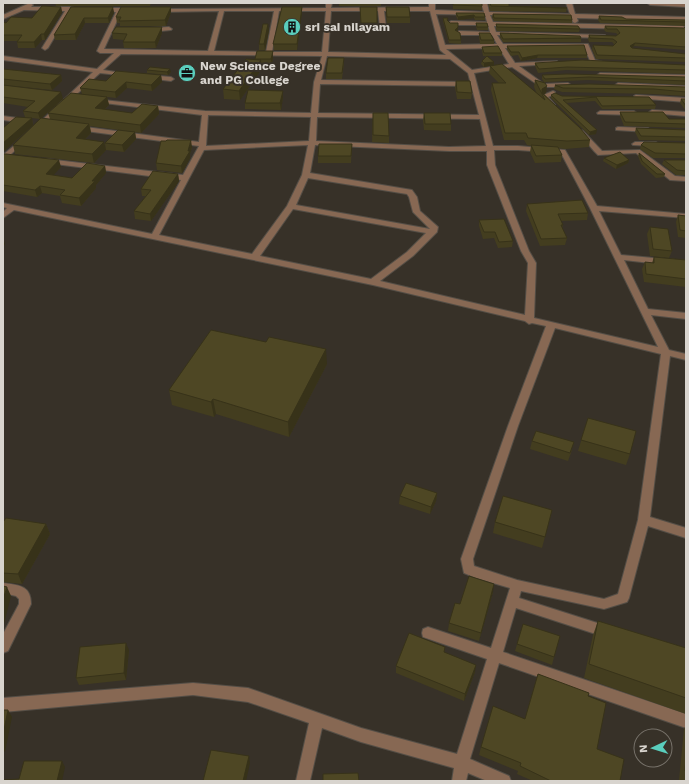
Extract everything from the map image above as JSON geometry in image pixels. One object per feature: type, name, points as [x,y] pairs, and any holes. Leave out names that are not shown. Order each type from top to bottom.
[{"type":"street","points":[[15,3],[69,10],[140,10]]},
{"type":"street","points":[[168,10],[172,3]]},
{"type":"street","points":[[484,3],[493,33],[499,45],[513,64],[552,93],[561,96]]},
{"type":"street","points":[[569,3],[582,35],[590,45],[593,62]]},
{"type":"street","points":[[650,3],[686,6]]},
{"type":"street","points":[[3,17],[29,5]]},
{"type":"street","points":[[154,10],[277,10],[328,6],[381,10],[432,8],[486,12],[686,19]]},
{"type":"street","points":[[254,258],[291,206],[306,175],[312,142],[317,82],[325,54],[328,31],[328,6]]},
{"type":"street","points":[[432,8],[443,50],[471,72],[490,147],[491,165],[525,251],[532,263],[529,321]]},
{"type":"street","points":[[45,48],[69,10]]},
{"type":"street","points":[[119,10],[100,51],[452,57]]},
{"type":"street","points":[[211,52],[222,10]]},
{"type":"street","points":[[269,53],[277,10]]},
{"type":"street","points":[[381,10],[383,27]]},
{"type":"street","points":[[451,23],[489,22],[683,28]]},
{"type":"street","points":[[140,30],[170,29]]},
{"type":"street","points":[[110,30],[117,30]]},
{"type":"street","points":[[459,33],[608,36]]},
{"type":"street","points":[[442,47],[499,45],[590,45]]},
{"type":"street","points":[[7,157],[119,52]]},
{"type":"street","points":[[3,58],[134,76]]},
{"type":"street","points":[[471,72],[513,64],[565,62]]},
{"type":"street","points":[[586,62],[608,63]]},
{"type":"street","points":[[589,75],[686,77]]},
{"type":"street","points":[[141,76],[171,79]]},
{"type":"street","points":[[531,77],[545,76]]},
{"type":"street","points":[[317,82],[475,84]]},
{"type":"street","points":[[543,86],[573,84]]},
{"type":"street","points":[[610,84],[686,88]]},
{"type":"street","points":[[552,93],[544,98],[559,112]]},
{"type":"street","points":[[63,96],[79,98]]},
{"type":"street","points":[[632,98],[686,100]]},
{"type":"street","points":[[87,99],[205,114],[483,117]]},
{"type":"street","points":[[600,114],[656,112],[686,114]]},
{"type":"street","points":[[154,237],[202,146],[205,114]]},
{"type":"street","points":[[3,118],[50,125]]},
{"type":"street","points":[[72,128],[202,146],[312,142],[449,149],[490,147],[563,151],[594,208],[666,352],[644,520],[622,598],[604,604],[517,585],[476,573],[468,569],[467,559],[513,426],[551,326]]},
{"type":"street","points":[[577,128],[596,150],[601,153],[636,150],[673,178],[686,179]]},
{"type":"street","points":[[618,129],[656,130]]},
{"type":"street","points":[[635,144],[664,144]]},
{"type":"street","points":[[38,160],[186,178]]},
{"type":"street","points":[[651,161],[665,161]]},
{"type":"street","points":[[306,175],[409,192],[413,197],[416,212],[434,228],[432,232],[410,254],[373,282]]},
{"type":"street","points":[[3,216],[8,206],[373,282],[529,321],[686,357]]},
{"type":"street","points":[[291,206],[432,232]]},
{"type":"street","points":[[594,208],[686,216]]},
{"type":"street","points":[[618,256],[686,264]]},
{"type":"street","points":[[645,311],[686,316]]},
{"type":"street","points":[[644,520],[686,533]]},
{"type":"street","points":[[459,781],[462,763],[517,585]]},
{"type":"street","points":[[3,588],[19,591],[25,597],[25,604],[3,647]]},
{"type":"street","points":[[513,601],[618,636]]},
{"type":"street","points":[[428,633],[686,721]]},
{"type":"street","points":[[3,705],[193,689],[248,695],[361,735],[462,763],[504,781]]},
{"type":"street","points":[[303,781],[317,719]]},
{"type":"building","points":[[453,3],[482,3],[482,6],[453,5]]},
{"type":"building","points":[[490,3],[509,3],[509,6],[567,8],[491,6]]},
{"type":"building","points":[[42,6],[61,7],[44,34],[41,34],[34,42],[17,42],[22,35],[3,35],[3,22],[6,23],[11,17],[32,18]]},
{"type":"building","points":[[71,7],[113,7],[108,18],[84,18],[75,34],[54,35]]},
{"type":"building","points":[[121,7],[171,7],[165,20],[119,21],[121,17],[116,17]]},
{"type":"building","points":[[282,7],[302,7],[297,44],[273,44]]},
{"type":"building","points":[[360,7],[377,7],[377,23],[361,23]]},
{"type":"building","points":[[386,7],[409,7],[410,17],[387,17]]},
{"type":"building","points":[[456,13],[484,13],[485,17],[475,17],[474,15],[458,17]]},
{"type":"building","points":[[493,14],[571,15],[572,20],[494,18]]},
{"type":"building","points":[[599,16],[622,17],[626,19],[686,20],[686,22],[601,20]]},
{"type":"building","points":[[443,18],[448,18],[447,20],[450,23],[458,23],[458,27],[455,30],[460,33],[461,40],[449,40]]},
{"type":"building","points":[[476,23],[487,23],[488,27],[477,27]]},
{"type":"building","points":[[263,24],[268,24],[264,44],[259,44]]},
{"type":"building","points":[[496,24],[578,26],[580,29],[497,27]]},
{"type":"building","points":[[605,26],[684,28],[686,26],[686,47],[635,43],[630,46],[632,48],[686,54],[686,58],[597,55],[593,45],[613,46],[617,42],[613,39],[590,38],[589,35],[616,36],[620,33],[617,29],[607,29]]},
{"type":"building","points":[[116,27],[162,27],[155,42],[123,42],[127,34],[112,33]]},
{"type":"building","points":[[479,33],[490,33],[494,40],[481,40]]},
{"type":"building","points":[[500,33],[580,36],[581,38],[503,39]]},
{"type":"building","points":[[584,45],[587,55],[538,55],[522,58],[519,52],[511,52],[507,46]]},
{"type":"building","points":[[498,46],[502,53],[484,53],[482,47]]},
{"type":"building","points":[[257,51],[273,51],[271,59],[255,59]]},
{"type":"building","points":[[487,56],[494,62],[484,63],[482,61]]},
{"type":"building","points":[[328,58],[344,58],[342,73],[326,73]]},
{"type":"building","points":[[246,59],[261,60],[239,91],[223,89]]},
{"type":"building","points":[[582,60],[686,65],[686,70],[567,67],[539,69],[535,63]]},
{"type":"building","points":[[502,64],[545,100],[535,80],[545,83],[547,86],[542,89],[542,93],[580,128],[590,140],[567,141],[528,138],[526,133],[505,133],[492,83],[506,83],[490,66]]},
{"type":"building","points":[[150,67],[170,69],[167,72],[147,70]]},
{"type":"building","points":[[3,69],[61,75],[50,84],[3,79]]},
{"type":"building","points":[[116,71],[161,75],[151,85],[126,82],[115,92],[80,88],[89,79],[106,81]]},
{"type":"building","points":[[567,74],[686,77],[686,81],[589,77],[545,79],[542,75]]},
{"type":"building","points":[[456,81],[470,81],[472,93],[457,92]]},
{"type":"building","points":[[589,84],[686,87],[686,92],[654,89],[563,88],[555,85]]},
{"type":"building","points":[[3,85],[61,92],[38,113],[23,111],[35,101],[3,97]]},
{"type":"building","points":[[248,90],[283,91],[280,103],[245,103]]},
{"type":"building","points":[[71,93],[107,97],[95,108],[132,113],[142,104],[158,106],[140,125],[48,113]]},
{"type":"building","points":[[555,93],[562,96],[649,97],[656,105],[602,106],[596,97],[563,100],[597,130],[590,132],[551,95]]},
{"type":"building","points":[[681,99],[686,99],[686,106]]},
{"type":"building","points":[[620,112],[663,112],[669,119],[686,119],[686,124],[625,122]]},
{"type":"building","points":[[373,113],[388,113],[389,136],[373,135]]},
{"type":"building","points":[[424,113],[450,113],[451,124],[425,124]]},
{"type":"building","points":[[16,117],[32,118],[3,143],[3,128]]},
{"type":"building","points":[[41,118],[89,124],[76,138],[104,142],[92,154],[13,145]]},
{"type":"building","points":[[636,128],[686,130],[686,137],[641,136]]},
{"type":"building","points":[[118,130],[135,132],[122,145],[105,143]]},
{"type":"building","points":[[191,140],[188,151],[190,151],[181,166],[156,163],[161,141]]},
{"type":"building","points":[[644,142],[686,143],[686,154],[655,153],[641,145]]},
{"type":"building","points":[[319,144],[352,144],[351,156],[318,156]]},
{"type":"building","points":[[531,145],[558,147],[562,155],[536,156]]},
{"type":"building","points":[[620,152],[629,160],[617,165],[604,158]]},
{"type":"building","points":[[639,153],[665,174],[657,174],[642,161]]},
{"type":"building","points":[[3,154],[59,160],[46,174],[72,178],[87,163],[105,166],[92,181],[95,181],[79,198],[60,195],[65,190],[40,186],[35,190],[3,185]]},
{"type":"building","points":[[664,160],[686,160],[686,171],[677,170]]},
{"type":"building","points":[[153,171],[178,174],[150,214],[134,211],[151,190],[141,189]]},
{"type":"building","points":[[582,200],[588,213],[558,214],[567,238],[541,239],[527,204]]},
{"type":"building","points":[[678,215],[686,216],[686,231],[680,230]]},
{"type":"building","points":[[504,219],[513,241],[499,242],[495,232],[484,232],[479,220]]},
{"type":"building","points":[[650,227],[668,229],[672,251],[653,249]]},
{"type":"building","points":[[654,257],[686,260],[686,279],[646,274],[645,262],[654,263]]},
{"type":"building","points":[[211,330],[266,342],[269,337],[326,349],[288,422],[213,399],[211,402],[169,390]]},
{"type":"building","points":[[588,418],[636,431],[630,454],[581,440]]},
{"type":"building","points":[[536,431],[574,442],[570,453],[532,441]]},
{"type":"building","points":[[406,483],[437,493],[431,507],[400,496]]},
{"type":"building","points":[[503,496],[552,510],[545,537],[495,522]]},
{"type":"building","points":[[6,518],[46,524],[18,574],[3,573],[3,522]]},
{"type":"building","points":[[469,576],[494,584],[481,633],[449,623],[455,603],[460,604]]},
{"type":"building","points":[[3,586],[7,587],[3,599]]},
{"type":"building","points":[[598,621],[686,648],[686,698],[589,664]]},
{"type":"building","points":[[523,624],[560,636],[554,657],[517,644]]},
{"type":"building","points":[[409,633],[445,647],[444,652],[476,665],[465,694],[396,666]]},
{"type":"building","points":[[126,643],[124,673],[76,678],[80,647]]},
{"type":"building","points":[[538,674],[589,693],[588,696],[606,703],[597,749],[624,759],[620,781],[551,781],[520,766],[521,763],[481,747],[493,706],[525,719]]},
{"type":"building","points":[[3,710],[8,710],[3,735]]},
{"type":"building","points":[[211,750],[249,756],[243,781],[203,781]]},
{"type":"building","points":[[24,761],[62,761],[57,781],[3,781],[19,779]]},
{"type":"building","points":[[358,773],[359,781],[323,781],[323,774]]},
{"type":"place","name":"sri sai nilayam","points":[[292,27]]},
{"type":"place","name":"New Science Degree and PG College","points":[[187,73]]}]
